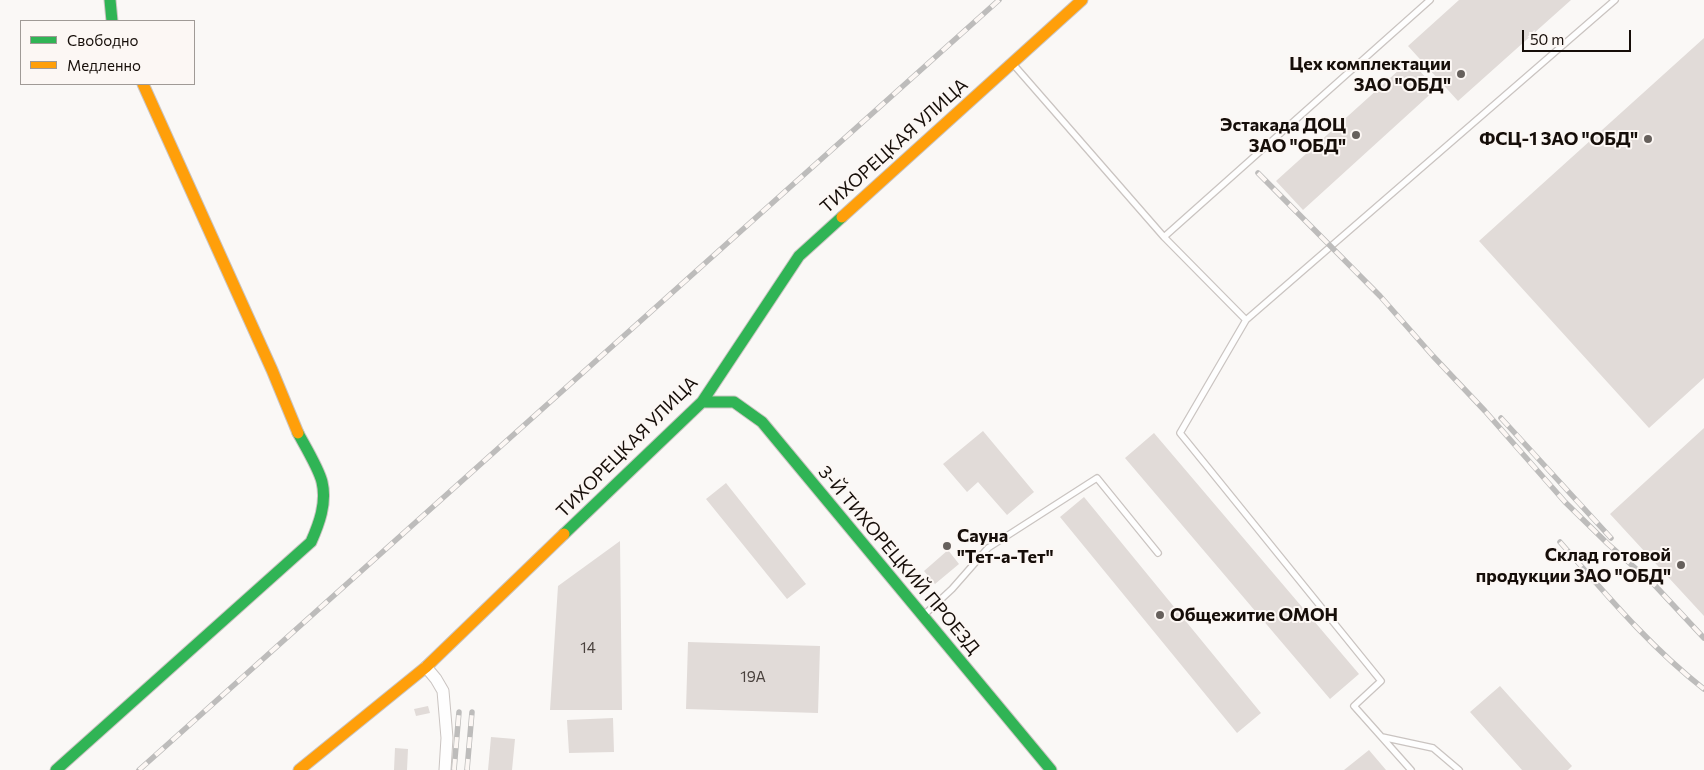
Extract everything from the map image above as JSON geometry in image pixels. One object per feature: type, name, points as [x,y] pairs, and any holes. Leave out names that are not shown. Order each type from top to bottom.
[{"type":"street","points":[[110,0],[111,20]]},
{"type":"street","name":"ТИХОРЕЦКАЯ УЛИЦА","points":[[299,770],[426,667],[702,402],[799,256],[1082,0]]},
{"type":"street","points":[[56,770],[311,542],[321,520],[322,482],[295,426],[268,361],[143,85]]},
{"type":"street","name":"3-Й ТИХОРЕЦКИЙ ПРОЕЗД","points":[[702,402],[734,402],[762,422],[1052,770]]},
{"type":"street","points":[[426,667],[436,678],[443,691],[447,738],[445,770]]},
{"type":"lane","points":[[1164,237],[1430,0]]},
{"type":"lane","points":[[1411,770],[1354,706],[1381,681],[1180,433],[1246,320],[1615,0]]},
{"type":"lane","points":[[1012,63],[1164,237],[1246,320]]},
{"type":"lane","points":[[923,616],[952,588],[988,548],[1097,478],[1158,553]]},
{"type":"lane","points":[[1382,737],[1433,748],[1459,770]]},
{"type":"building","name":"Цех комплектации ЗАО \"ОБД\"","points":[[1459,0],[1571,0],[1458,101],[1408,46]]},
{"type":"building","name":"ФСЦ-1 ЗАО \"ОБД\"","points":[[1704,38],[1704,378],[1649,428],[1479,241]]},
{"type":"building","name":"Эстакада ДОЦ ЗАО \"ОБД\"","points":[[1410,60],[1436,89],[1303,210],[1276,181]]},
{"type":"building","name":"Склад готовой продукции ЗАО \"ОБД\"","points":[[1704,428],[1704,616],[1610,514]]},
{"type":"building","points":[[983,431],[1034,492],[1007,515],[978,482],[967,492],[943,464]]},
{"type":"building","points":[[1154,433],[1359,674],[1330,699],[1125,458]]},
{"type":"building","points":[[726,483],[806,584],[787,599],[706,499]]},
{"type":"building","name":"Общежитие ОМОН","points":[[1084,497],[1261,713],[1237,733],[1060,517]]},
{"type":"building","points":[[620,541],[622,710],[550,710],[558,586]]},
{"type":"building","points":[[948,550],[959,564],[935,584],[924,571]]},
{"type":"building","points":[[688,642],[820,646],[818,713],[686,709]]},
{"type":"building","points":[[1500,686],[1572,766],[1568,770],[1522,770],[1470,712]]},
{"type":"building","points":[[428,706],[430,713],[416,716],[414,709]]},
{"type":"building","points":[[613,718],[614,752],[569,753],[567,720]]},
{"type":"building","points":[[491,737],[515,739],[512,770],[488,770]]},
{"type":"building","points":[[395,748],[408,749],[407,770],[394,770]]},
{"type":"building","points":[[1369,750],[1386,770],[1344,770]]},
{"type":"railway","points":[[139,770],[999,0]]},
{"type":"railway","points":[[1258,173],[1380,296],[1565,502],[1651,582]]},
{"type":"railway","points":[[1501,418],[1611,538]]},
{"type":"railway","points":[[1560,542],[1611,600],[1647,637],[1684,673],[1704,689]]},
{"type":"railway","points":[[1648,578],[1704,638]]},
{"type":"railway","points":[[454,770],[459,712]]},
{"type":"railway","points":[[467,770],[472,712]]},
{"type":"traffic: fast","points":[[110,0],[112,20]]},
{"type":"traffic: fast","points":[[564,534],[702,402],[799,256],[842,217]]},
{"type":"traffic: fast","points":[[702,402],[734,402],[762,422],[1051,770]]},
{"type":"traffic: fast","points":[[56,770],[311,542],[317,528],[324,498],[322,482],[318,471],[298,433]]},
{"type":"traffic: slow","points":[[842,217],[1082,0]]},
{"type":"traffic: slow","points":[[143,85],[272,370],[298,433]]},
{"type":"traffic: slow","points":[[299,770],[426,667],[564,534]]},
{"type":"place","name":"Цех комплектации ЗАО \"ОБД\"","points":[[1461,74]]},
{"type":"place","name":"Эстакада ДОЦ ЗАО \"ОБД\"","points":[[1356,135]]},
{"type":"place","name":"ФСЦ-1 ЗАО \"ОБД\"","points":[[1648,139]]},
{"type":"place","name":"Сауна \"Тет-а-Тет\"","points":[[947,546]]},
{"type":"place","name":"Склад готовой продукции ЗАО \"ОБД\"","points":[[1681,565]]},
{"type":"place","name":"Общежитие ОМОН","points":[[1160,615]]}]
